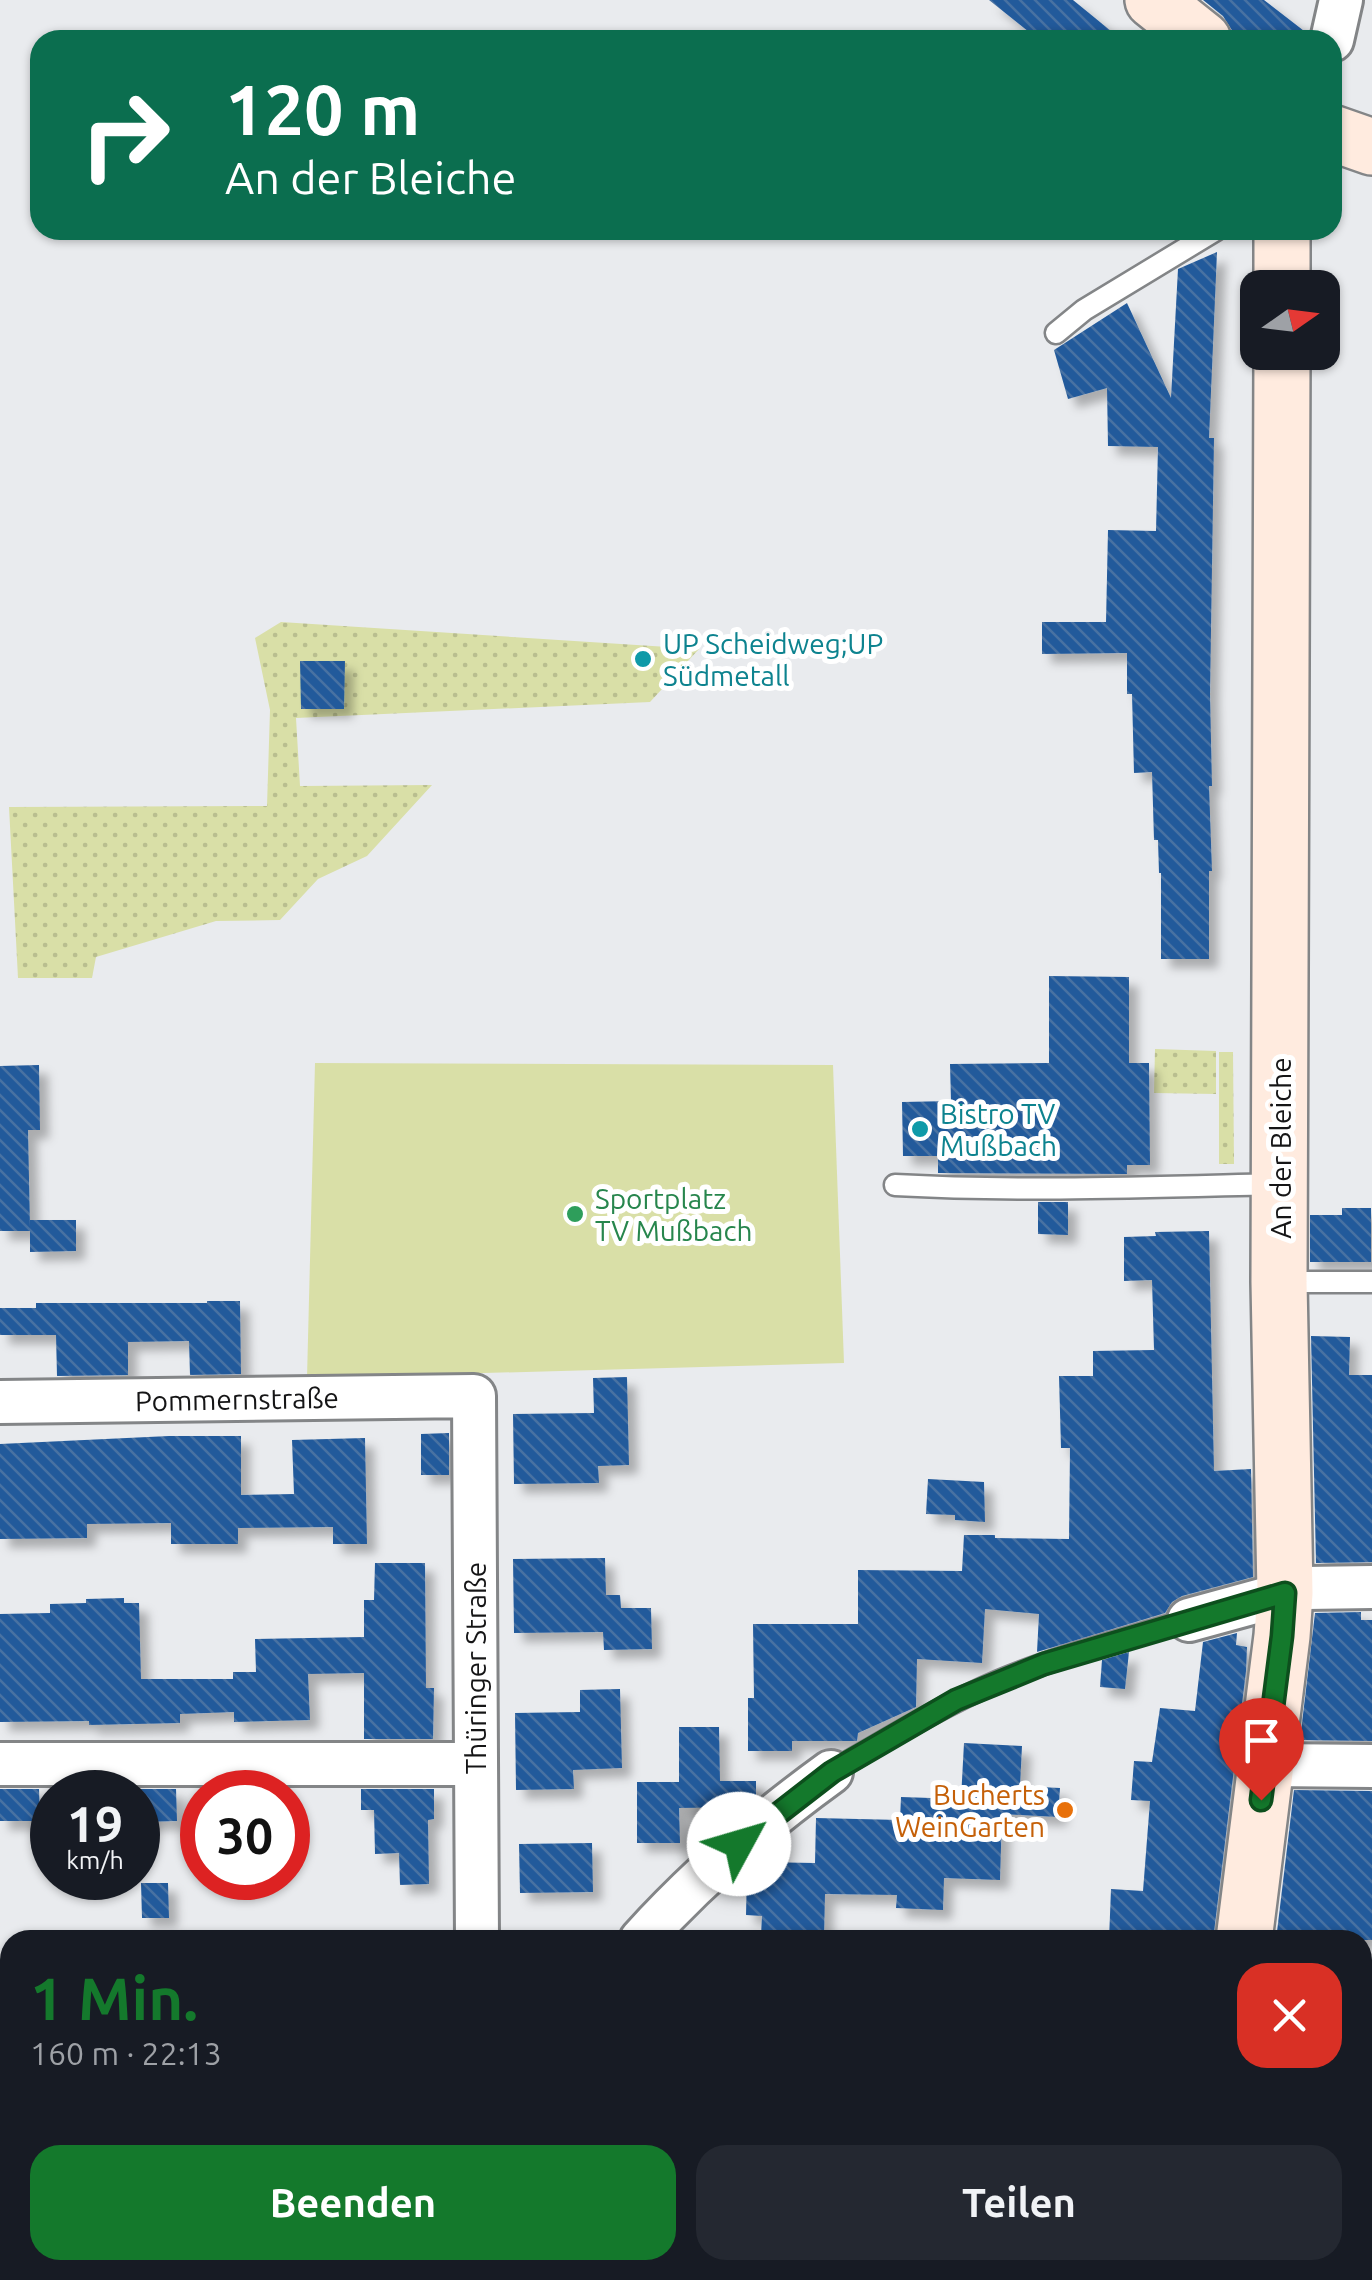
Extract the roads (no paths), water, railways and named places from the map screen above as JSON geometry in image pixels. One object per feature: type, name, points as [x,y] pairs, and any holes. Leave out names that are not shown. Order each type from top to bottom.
[{"type":"main road","points":[[1153,0],[1190,30]]},
{"type":"main road","points":[[1342,136],[1372,146]]},
{"type":"main road","points":[[1282,240],[1282,270]]},
{"type":"main road","name":"An der Bleiche","points":[[1245,1930],[1285,1593],[1279,1282],[1282,370]]},
{"type":"street","points":[[1334,30],[1340,0]]},
{"type":"street","name":"Pommernstraße","points":[[0,1402],[474,1396]]},
{"type":"street","name":"Thüringer Straße","points":[[474,1396],[478,1930]]},
{"type":"street","points":[[1189,1620],[1306,1588],[1372,1587]]},
{"type":"street","points":[[0,1764],[476,1764]]},
{"type":"street","points":[[1266,1765],[1372,1766]]},
{"type":"street","points":[[650,1930],[762,1824],[832,1772]]},
{"type":"lane","points":[[1056,333],[1084,310],[1200,240]]},
{"type":"lane","points":[[896,1185],[977,1190],[1102,1190],[1281,1184]]},
{"type":"lane","points":[[1279,1282],[1372,1282]]},
{"type":"lane","points":[[832,1772],[956,1700],[1003,1679],[1189,1620]]},
{"type":"place","name":"UP Scheidweg;UP Südmetall","points":[[643,659]]},
{"type":"place","name":"Bistro TV Mußbach","points":[[920,1129]]},
{"type":"place","name":"Sportplatz TV Mußbach","points":[[575,1214]]},
{"type":"place","name":"Bucherts WeinGarten","points":[[1065,1810]]}]
